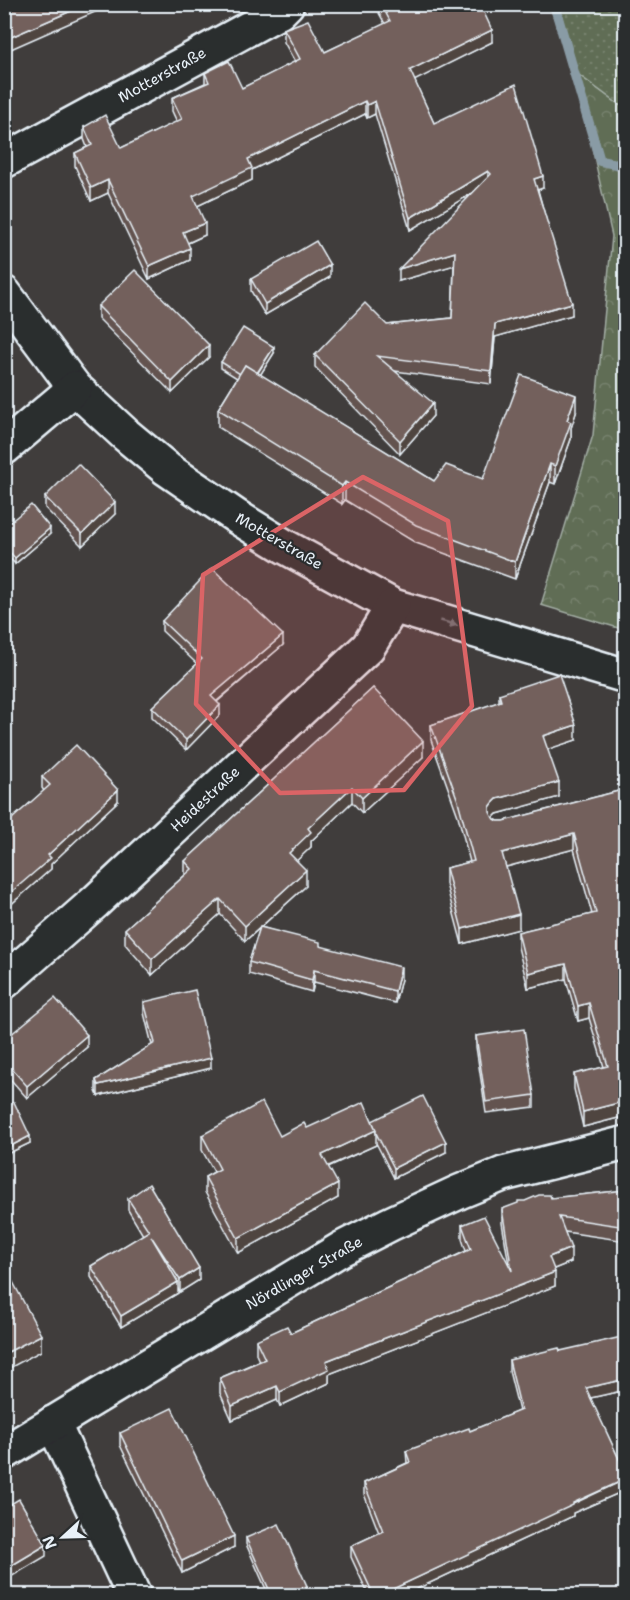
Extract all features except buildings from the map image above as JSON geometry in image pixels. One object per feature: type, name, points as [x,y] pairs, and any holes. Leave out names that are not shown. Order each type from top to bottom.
[{"type":"street","name":"Motterstraße","points":[[4,161],[279,12],[287,4]]},
{"type":"street","name":"Motterstraße","points":[[4,293],[75,388],[167,469],[237,518],[393,606],[626,676]]},
{"type":"street","points":[[4,448],[75,388]]},
{"type":"street","name":"Heidestraße","points":[[4,982],[95,902],[368,647],[393,606]]},
{"type":"street","name":"Nördlinger Straße","points":[[4,1453],[341,1249],[390,1224],[502,1174],[626,1143]]},
{"type":"street","points":[[53,1423],[134,1596]]},
{"type":"highlighted area","points":[[363,477],[448,521],[472,706],[404,790],[280,793],[196,704],[203,575]]},
{"type":"green space","points":[[549,5],[559,5],[575,72]]},
{"type":"green space","points":[[559,5],[625,5],[625,109],[575,72]]},
{"type":"green space","points":[[575,72],[625,109],[625,630],[541,605],[593,435],[612,236]]},
{"type":"waterway","points":[[554,4],[600,161],[626,166]]}]
